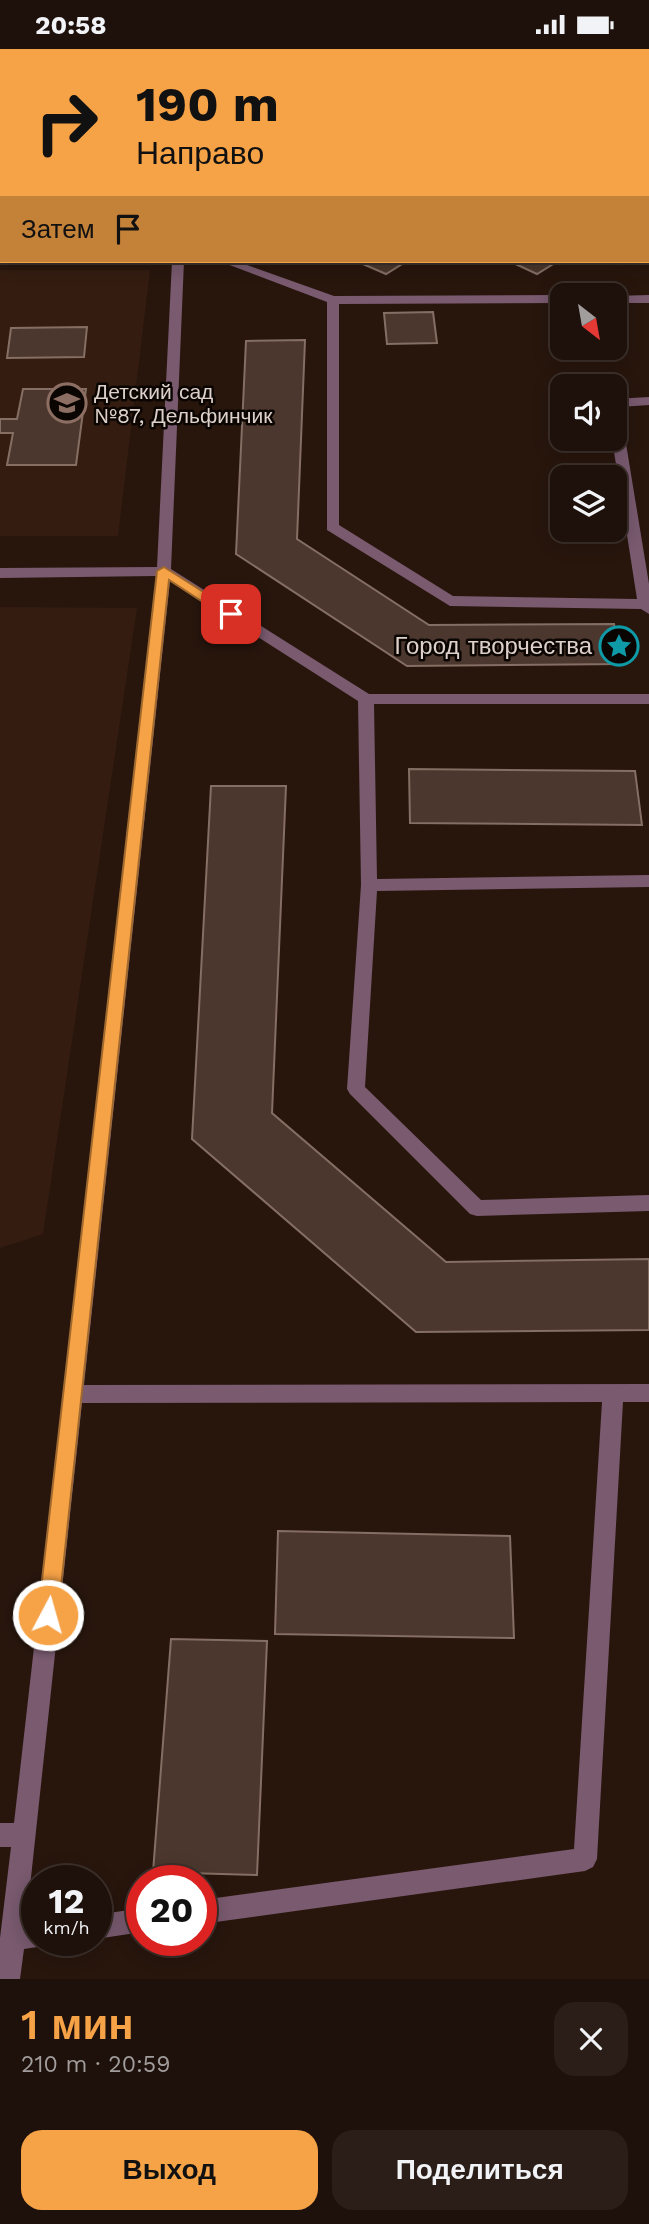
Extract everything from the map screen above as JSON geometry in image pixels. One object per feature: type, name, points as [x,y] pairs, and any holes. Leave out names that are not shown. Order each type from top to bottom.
[{"type":"lane","points":[[8,1979],[12,1938],[12,1835],[73,1394],[164,571],[178,263]]},
{"type":"lane","points":[[231,263],[333,300],[550,299]]},
{"type":"lane","points":[[627,299],[649,299]]},
{"type":"lane","points":[[333,300],[332,527],[450,601],[647,607],[621,451]]},
{"type":"lane","points":[[627,404],[649,401]]},
{"type":"lane","points":[[0,573],[164,571],[366,699],[649,699]]},
{"type":"lane","points":[[366,699],[369,885],[356,1089],[477,1208],[649,1203]]},
{"type":"lane","points":[[369,885],[649,881]]},
{"type":"lane","points":[[217,1910],[584,1859],[613,1393]]},
{"type":"lane","points":[[73,1394],[649,1393]]},
{"type":"lane","points":[[12,1938],[21,1937]]},
{"type":"shaded area","name":"Детский сад №87, Дельфинчик","points":[[0,270],[150,270],[118,536],[0,536]]},
{"type":"shaded area","points":[[0,607],[137,608],[43,1234],[0,1248]]},
{"type":"building","points":[[361,263],[404,263],[386,274]]},
{"type":"building","points":[[513,263],[555,263],[537,274]]},
{"type":"building","points":[[433,312],[437,343],[387,344],[384,313]]},
{"type":"building","points":[[87,327],[84,357],[7,358],[11,328]]},
{"type":"building","points":[[305,340],[297,539],[429,625],[614,624],[622,664],[407,666],[236,554],[246,341]]},
{"type":"building","points":[[23,389],[86,389],[76,465],[7,465],[13,433],[0,433],[0,419],[17,419]]},
{"type":"building","points":[[409,769],[635,771],[642,825],[410,823]]},
{"type":"building","points":[[211,786],[286,786],[272,1113],[446,1262],[649,1259],[649,1330],[416,1332],[192,1139]]},
{"type":"building","points":[[278,1531],[510,1536],[514,1638],[275,1634]]},
{"type":"building","points":[[171,1639],[267,1641],[257,1875],[217,1874],[217,1865],[154,1865]]},
{"type":"place","name":"Детский сад №87, Дельфинчик","points":[[67,403]]},
{"type":"place","name":"Город творчества","points":[[619,646]]},
{"type":"route","points":[[48,1615],[164,571],[231,614]]}]
